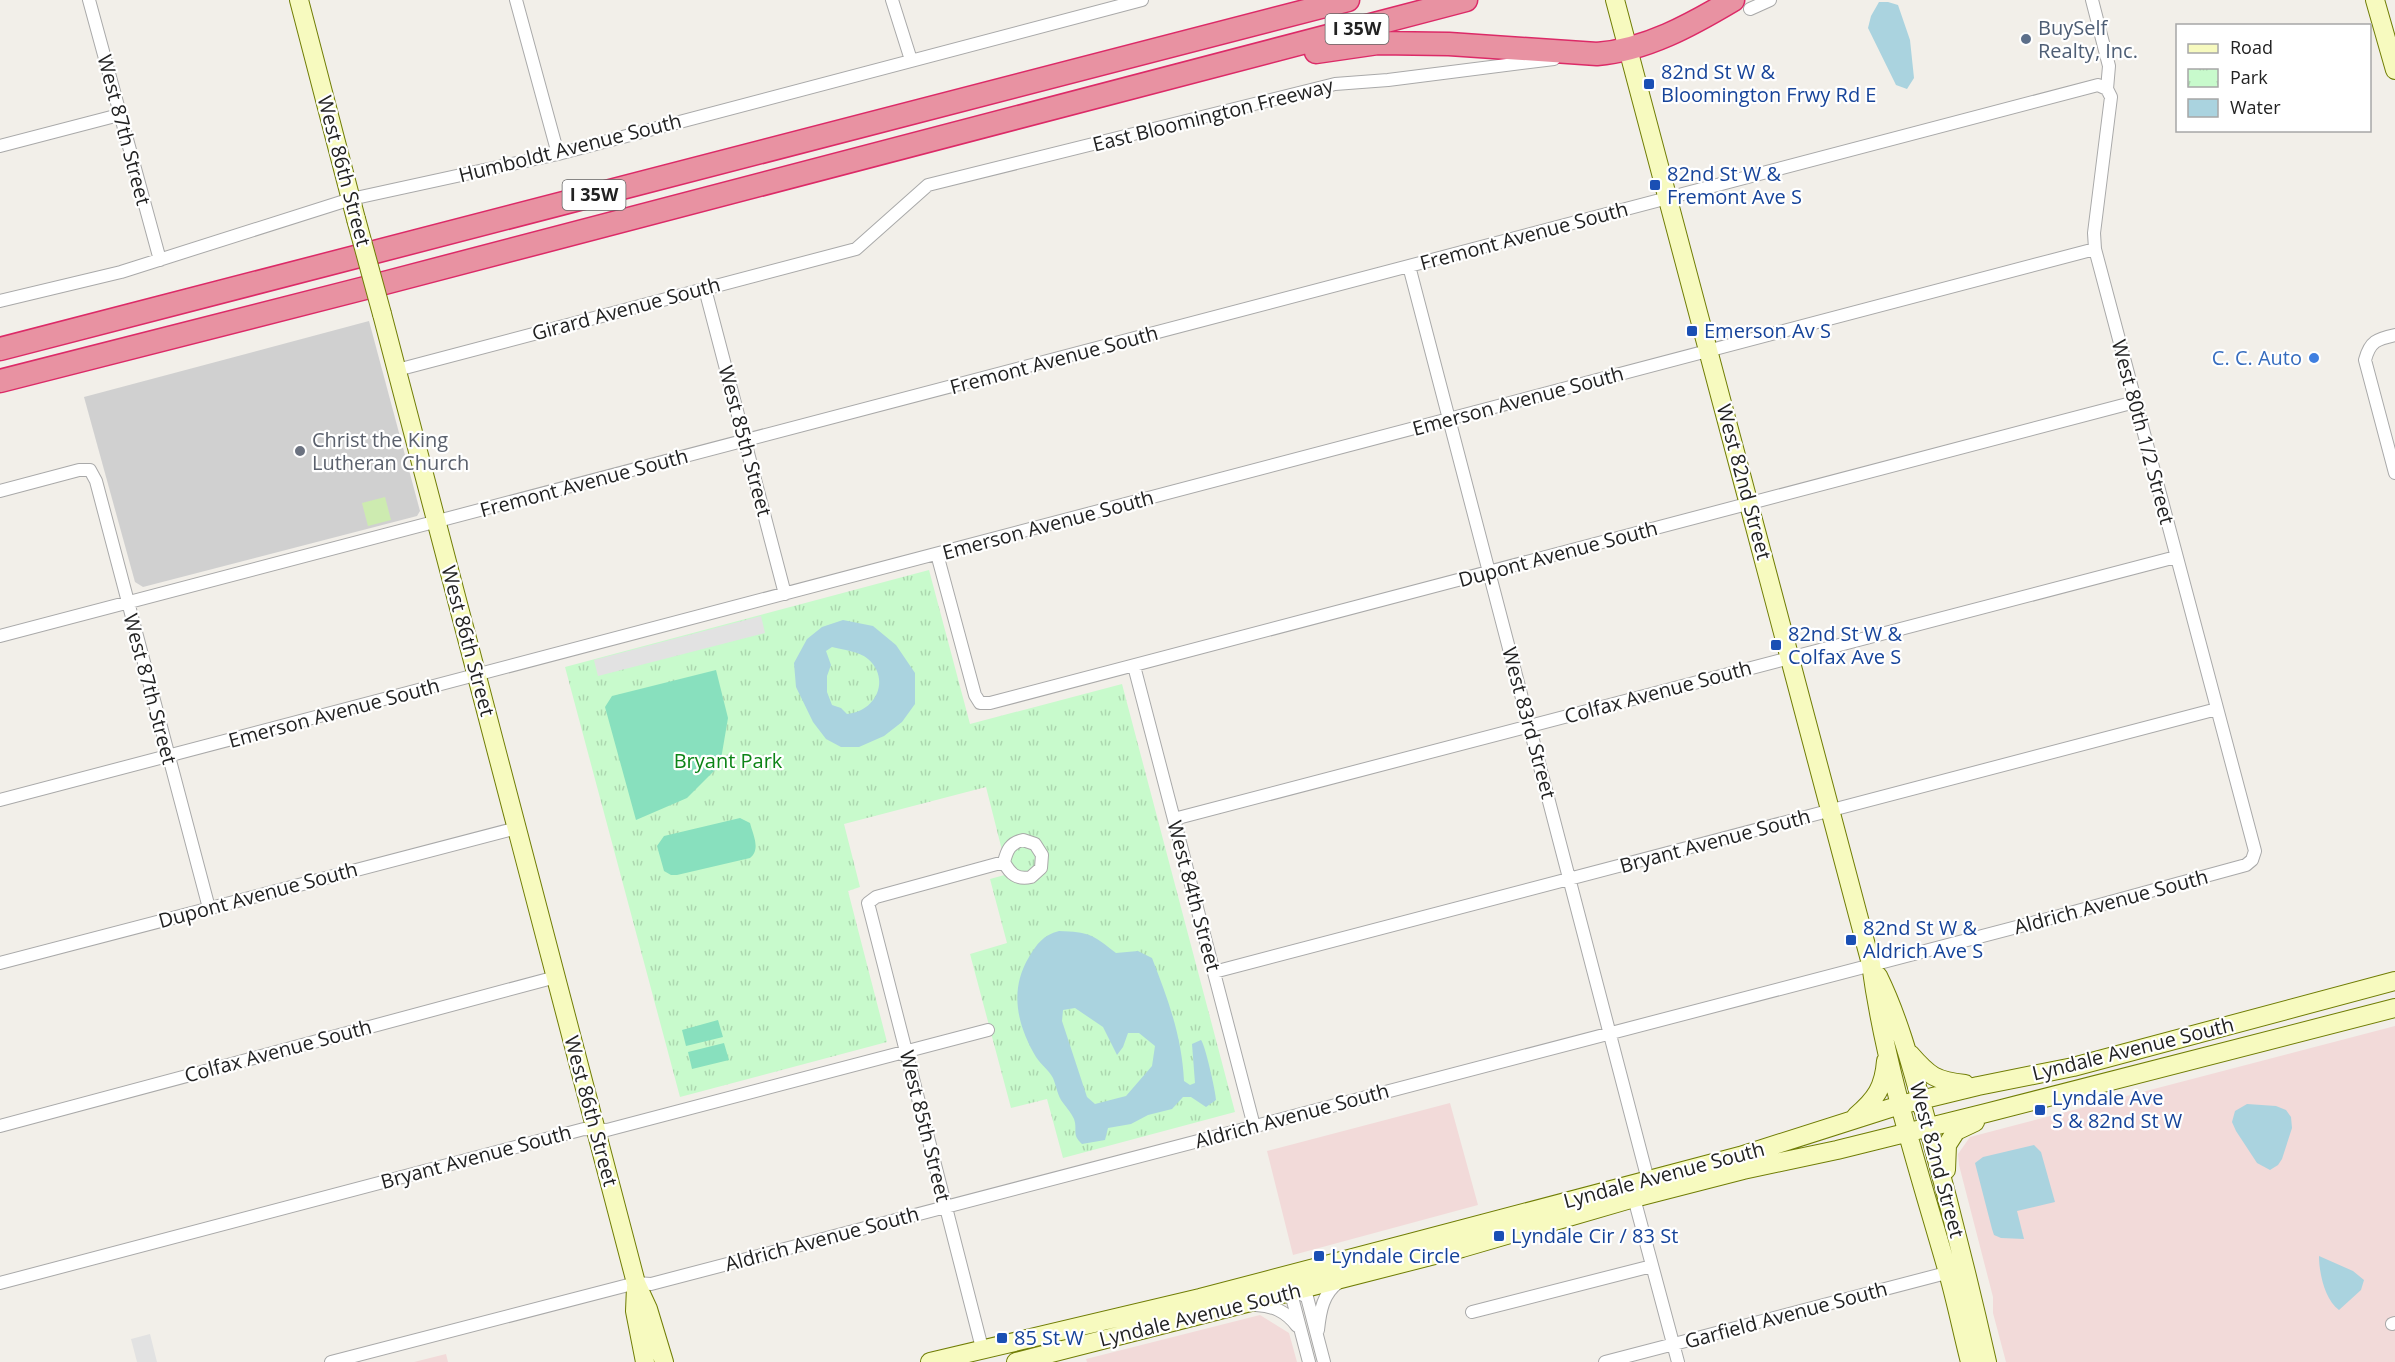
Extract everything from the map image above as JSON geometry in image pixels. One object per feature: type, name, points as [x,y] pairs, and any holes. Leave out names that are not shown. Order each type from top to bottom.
[{"type":"highway","points":[[1189,42],[1293,0]]},
{"type":"highway","name":"I 35W","points":[[0,350],[1348,0]]},
{"type":"highway","name":"I 35W","points":[[0,381],[1466,0]]},
{"type":"highway","points":[[1248,58],[1295,56],[1378,43],[1449,44],[1597,54],[1628,49],[1666,36],[1742,4]]},
{"type":"street","name":"West 87th Street","points":[[89,0],[160,260]]},
{"type":"street","name":"West 86th Street","points":[[299,0],[636,1282],[648,1308],[664,1362]]},
{"type":"street","points":[[516,0],[558,154]]},
{"type":"street","points":[[892,0],[911,60]]},
{"type":"street","name":"Humboldt Avenue South","points":[[0,301],[121,272],[351,199],[558,154],[1142,0]]},
{"type":"street","points":[[1742,4],[1770,0]]},
{"type":"street","name":"West 80th 1/2 Street","points":[[2092,0],[2109,66],[2107,89],[2111,97],[2094,232],[2095,249],[2255,851],[2252,860]]},
{"type":"street","points":[[2375,0],[2395,70]]},
{"type":"street","name":"West 82nd Street","points":[[1616,4],[1871,964],[1877,1006],[1900,1105],[1948,1272],[1970,1362]]},
{"type":"street","name":"East Bloomington Freeway","points":[[855,249],[928,185],[1335,84],[1388,80],[1597,54]]},
{"type":"street","name":"Fremont Avenue South","points":[[0,636],[2098,85],[2107,89]]},
{"type":"street","points":[[0,146],[119,115]]},
{"type":"street","name":"Girard Avenue South","points":[[397,370],[855,249]]},
{"type":"street","name":"Emerson Avenue South","points":[[0,800],[2095,249]]},
{"type":"street","name":"West 83rd Street","points":[[1409,266],[1648,1180]]},
{"type":"street","name":"West 85th Street","points":[[705,289],[785,594]]},
{"type":"street","points":[[2395,335],[2375,340],[2368,348],[2365,360],[2395,473]]},
{"type":"street","name":"Dupont Avenue South","points":[[937,554],[975,695],[980,703],[990,703],[2135,402]]},
{"type":"street","name":"West 87th Street","points":[[0,490],[79,470],[90,470],[96,481],[209,908]]},
{"type":"street","name":"Colfax Avenue South","points":[[1174,819],[2176,557]]},
{"type":"street","name":"West 84th Street","points":[[1134,666],[1254,1126]]},
{"type":"street","name":"Bryant Avenue South","points":[[1214,972],[2217,709]]},
{"type":"street","name":"Dupont Avenue South","points":[[0,963],[517,828]]},
{"type":"street","name":"Aldrich Avenue South","points":[[331,1362],[636,1282],[651,1284],[2070,913],[2246,865],[2252,860]]},
{"type":"street","name":"West 85th Street","points":[[982,1348],[868,903],[876,897],[1004,862]]},
{"type":"street","name":"West 82nd Street","points":[[1871,964],[1890,1002],[1907,1050],[1966,1267],[1987,1362]]},
{"type":"street","name":"Colfax Avenue South","points":[[0,1126],[556,977]]},
{"type":"street","name":"Lyndale Avenue South","points":[[930,1362],[982,1348],[1293,1282],[1648,1180],[1740,1156],[1900,1105],[1978,1086],[2073,1067],[2395,981]]},
{"type":"street","name":"Lyndale Avenue South","points":[[1016,1362],[1242,1304],[1293,1282],[1346,1278],[1461,1248],[1634,1198],[1986,1113],[2395,1008]]},
{"type":"street","name":"Bryant Avenue South","points":[[0,1283],[584,1129],[607,1130],[988,1030]]},
{"type":"street","points":[[1853,1119],[1879,1093],[1884,1077],[1887,1050]]},
{"type":"street","points":[[1907,1050],[1926,1073],[1942,1082],[1978,1086]]},
{"type":"street","points":[[1946,1196],[1947,1145],[1956,1131],[1986,1113]]},
{"type":"street","points":[[1634,1198],[1678,1362]]},
{"type":"street","points":[[1472,1312],[1652,1266]]},
{"type":"street","name":"Garfield Avenue South","points":[[1605,1362],[1966,1267]]},
{"type":"street","points":[[1317,1337],[1324,1300],[1334,1285],[1346,1278]]},
{"type":"street","name":"West 86th Street","points":[[636,1282],[635,1311],[645,1362]]},
{"type":"street","points":[[1293,1282],[1293,1300],[1309,1362]]},
{"type":"street","points":[[1293,1282],[1307,1297],[1324,1362]]},
{"type":"street","points":[[1242,1304],[1281,1310],[1292,1319],[1301,1332]]},
{"type":"shaded area","points":[[369,321],[420,511],[417,516],[143,587],[135,582],[84,397]]},
{"type":"shaded area","points":[[761,616],[765,633],[598,676],[594,660]]},
{"type":"shaded area","points":[[2395,1026],[2395,1362],[2006,1362],[1993,1313],[1993,1297],[1959,1165],[1958,1154],[1970,1137]]},
{"type":"shaded area","points":[[1450,1103],[1478,1205],[1293,1255],[1267,1151]]},
{"type":"shaded area","points":[[1260,1315],[1289,1333],[1297,1362],[1087,1362],[1086,1359]]},
{"type":"shaded area","points":[[150,1334],[157,1362],[137,1362],[131,1339]]},
{"type":"shaded area","points":[[446,1354],[448,1362],[414,1362]]},
{"type":"green space","points":[[385,497],[391,520],[368,526],[362,503]]},
{"type":"green space","name":"Bryant Park","points":[[929,570],[970,724],[1122,684],[1235,1112],[1063,1158],[1047,1099],[1011,1108],[970,954],[1007,943],[990,879],[1008,874],[986,787],[844,824],[860,887],[848,891],[887,1042],[680,1097],[565,667]]},
{"type":"green space","points":[[716,670],[728,718],[720,765],[687,798],[636,820],[605,707],[612,696]]},
{"type":"green space","points":[[740,818],[750,823],[754,837],[756,846],[750,858],[677,875],[664,871],[657,846],[664,836]]},
{"type":"green space","points":[[718,1020],[723,1037],[686,1046],[682,1030]]},
{"type":"green space","points":[[724,1043],[729,1060],[692,1069],[688,1052]]},
{"type":"water","points":[[1879,2],[1898,5],[1910,40],[1914,78],[1907,89],[1896,85],[1868,28],[1871,16]]},
{"type":"water","points":[[843,620],[873,626],[896,645],[915,673],[915,704],[902,722],[884,736],[859,747],[841,747],[826,739],[813,722],[796,687],[794,663],[807,639],[822,627]],"holes":[[[832,647],[856,652],[868,659],[875,667],[879,685],[877,693],[866,707],[857,712],[847,714],[841,708],[832,705],[827,692],[827,676],[831,665],[826,651]]]},
{"type":"water","points":[[1059,931],[1084,933],[1116,953],[1138,951],[1152,958],[1169,1003],[1180,1049],[1184,1081],[1190,1085],[1195,1083],[1192,1044],[1201,1040],[1216,1100],[1206,1107],[1191,1097],[1183,1097],[1172,1109],[1148,1115],[1131,1124],[1108,1128],[1105,1140],[1082,1144],[1079,1141],[1074,1119],[1060,1097],[1053,1078],[1029,1045],[1018,1007],[1017,995],[1023,969],[1038,944]],"holes":[[[1075,1008],[1103,1027],[1117,1055],[1128,1033],[1139,1033],[1155,1046],[1152,1066],[1126,1096],[1095,1104],[1087,1097],[1062,1021],[1063,1010]]]},
{"type":"water","points":[[2247,1104],[2276,1106],[2286,1110],[2291,1117],[2292,1128],[2282,1159],[2270,1170],[2257,1163],[2232,1122],[2235,1111]]},
{"type":"water","points":[[2034,1145],[2041,1152],[2055,1202],[2017,1211],[2024,1239],[2001,1238],[1994,1235],[1975,1163],[1983,1157]]},
{"type":"water","points":[[2319,1256],[2353,1271],[2364,1280],[2361,1290],[2339,1310],[2330,1300],[2324,1286]]},
{"type":"place","name":"BuySelf Realty, Inc.","points":[[2026,39]]},
{"type":"place","name":"82nd St W & Bloomington Frwy Rd E","points":[[1649,84]]},
{"type":"place","name":"82nd St W & Fremont Ave S","points":[[1655,185]]},
{"type":"place","name":"Emerson Av S","points":[[1692,331]]},
{"type":"place","name":"C. C. Auto","points":[[2314,358]]},
{"type":"place","name":"Christ the King Lutheran Church","points":[[300,451]]},
{"type":"place","name":"82nd St W & Colfax Ave S","points":[[1776,645]]},
{"type":"place","name":"82nd St W & Aldrich Ave S","points":[[1851,940]]},
{"type":"place","name":"Lyndale Ave S & 82nd St W","points":[[2040,1110]]},
{"type":"place","name":"Lyndale Cir / 83 St","points":[[1499,1236]]},
{"type":"place","name":"Lyndale Circle","points":[[1319,1256]]},
{"type":"place","name":"85 St W","points":[[1002,1338]]}]
